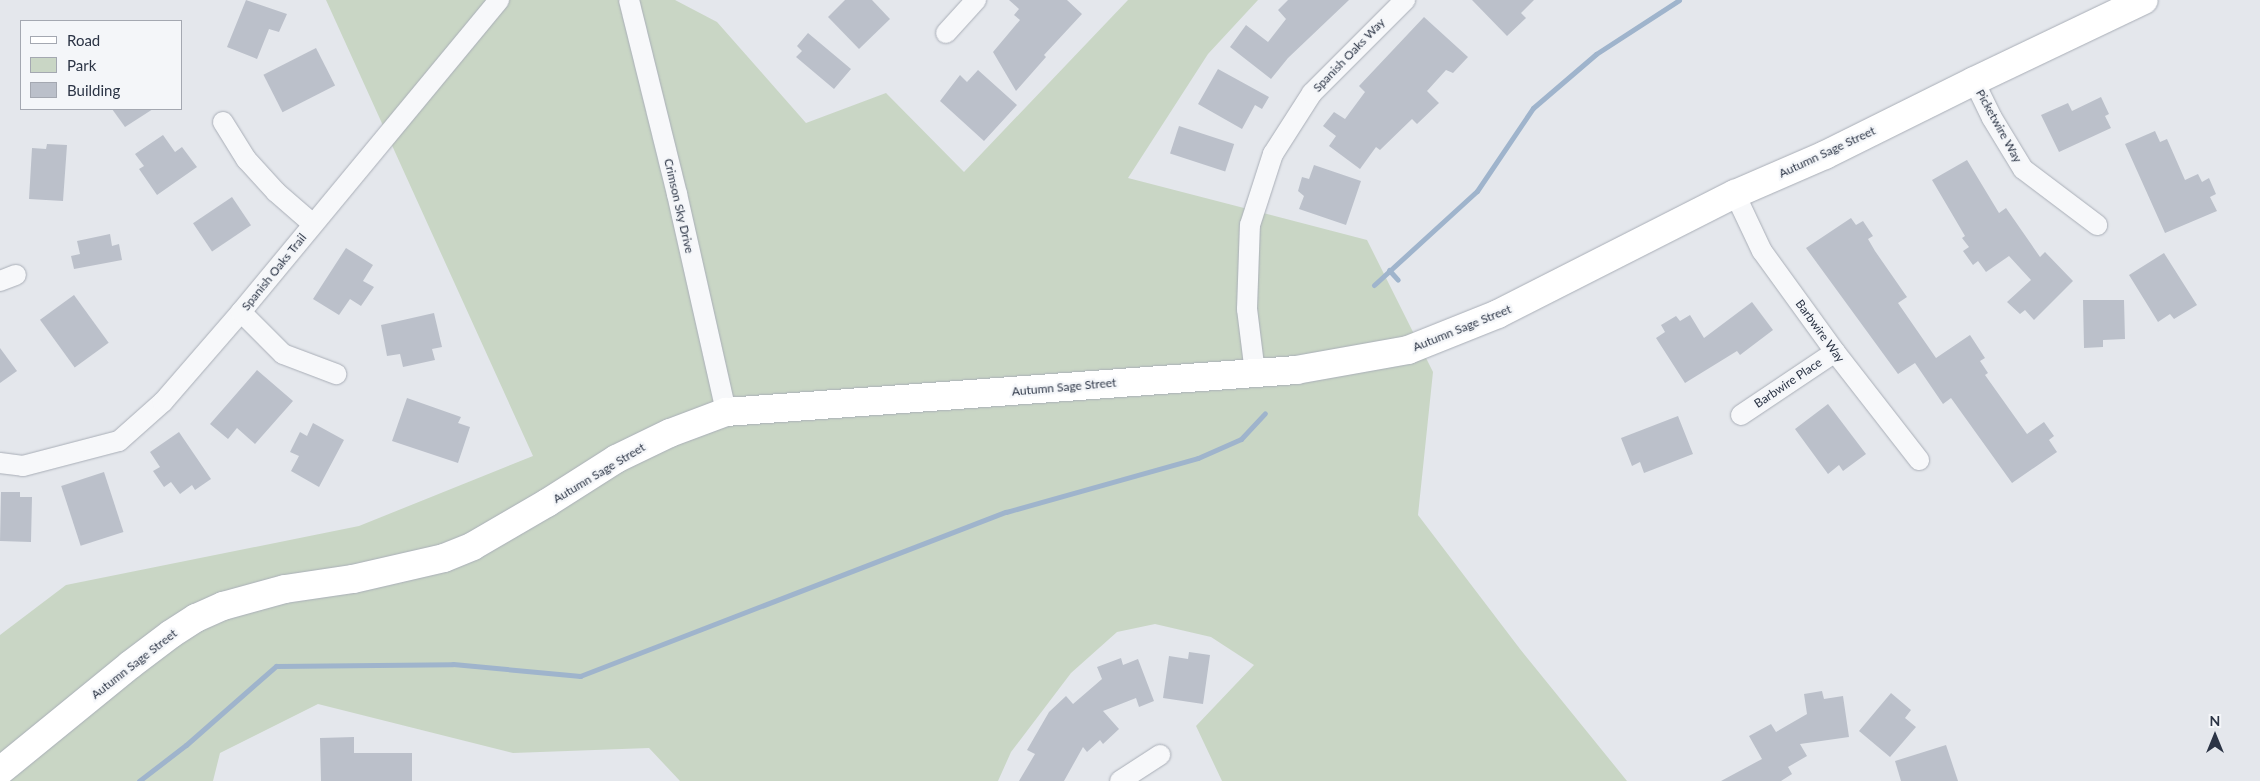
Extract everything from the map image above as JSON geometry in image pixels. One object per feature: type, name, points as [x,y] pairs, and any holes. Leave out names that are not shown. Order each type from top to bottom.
[{"type":"street","name":"Spanish Oaks Trail","points":[[0,463],[23,466],[119,441],[163,402],[242,312],[499,0]]},
{"type":"street","name":"Crimson Sky Drive","points":[[629,0],[677,194],[726,412]]},
{"type":"street","points":[[946,33],[976,0]]},
{"type":"street","name":"Spanish Oaks Way","points":[[1255,374],[1247,309],[1250,225],[1273,154],[1312,93],[1405,0]]},
{"type":"street","name":"Autumn Sage Street","points":[[0,771],[130,665],[196,618],[223,606],[277,591],[353,579],[444,558],[473,546],[616,459],[670,433],[726,412],[1255,374],[1296,370],[1408,350],[1498,314],[1735,194],[1825,155],[2144,0]]},
{"type":"street","name":"Picketwire Way","points":[[1974,81],[1992,118],[2023,169],[2097,226]]},
{"type":"street","points":[[223,122],[246,159],[276,192],[313,224]]},
{"type":"street","name":"Barbwire Way","points":[[1735,194],[1762,252],[1834,352],[1919,460]]},
{"type":"street","points":[[242,312],[283,354],[336,374]]},
{"type":"street","name":"Barbwire Place","points":[[1740,415],[1834,352]]},
{"type":"street","points":[[1120,781],[1160,755]]},
{"type":"green space","points":[[326,0],[675,0],[717,22],[806,123],[886,93],[964,172],[1128,0],[1258,0],[1208,54],[1128,178],[1367,240],[1433,372],[1418,515],[1520,649],[1627,781],[1222,781],[1196,726],[1254,665],[1211,637],[1155,624],[1117,632],[1071,673],[1011,752],[998,781],[680,781],[649,748],[513,753],[318,704],[220,753],[213,781],[0,781],[0,635],[66,585],[359,526],[533,456]]},
{"type":"building","points":[[246,0],[287,14],[279,32],[269,29],[257,59],[227,47]]},
{"type":"building","points":[[845,0],[872,0],[890,19],[859,49],[828,17]]},
{"type":"building","points":[[1009,0],[1067,0],[1082,14],[1044,55],[1046,57],[1016,91],[993,52],[1020,20],[1014,15],[1019,9]]},
{"type":"building","points":[[1288,0],[1349,0],[1288,58],[1271,79],[1230,47],[1246,25],[1268,42],[1286,19],[1278,10]]},
{"type":"building","points":[[1472,0],[1534,0],[1521,13],[1526,18],[1507,36]]},
{"type":"building","points":[[1424,17],[1468,57],[1453,73],[1446,70],[1427,91],[1439,103],[1417,124],[1412,119],[1380,150],[1376,147],[1360,169],[1329,146],[1336,136],[1323,126],[1334,112],[1345,119],[1365,92],[1359,86]]},
{"type":"building","points":[[808,33],[851,69],[834,89],[796,57],[802,51],[797,46]]},
{"type":"building","points":[[316,48],[335,85],[282,112],[263,75]]},
{"type":"building","points":[[1218,69],[1269,97],[1262,109],[1255,105],[1242,129],[1198,104]]},
{"type":"building","points":[[978,70],[1017,105],[984,141],[940,101],[960,75],[967,82]]},
{"type":"building","points":[[2101,97],[2109,114],[2105,116],[2111,128],[2059,152],[2041,115],[2068,103],[2072,111]]},
{"type":"building","points":[[113,110],[151,110],[125,127]]},
{"type":"building","points":[[1179,126],[1234,144],[1225,172],[1170,154]]},
{"type":"building","points":[[2155,131],[2160,142],[2167,139],[2185,180],[2198,174],[2202,182],[2209,178],[2216,194],[2210,197],[2217,211],[2165,233],[2125,144]]},
{"type":"building","points":[[163,135],[175,152],[182,147],[197,167],[157,195],[139,169],[144,166],[135,154]]},
{"type":"building","points":[[47,144],[67,145],[63,201],[29,199],[32,148],[46,149]]},
{"type":"building","points":[[1967,160],[1999,213],[2006,208],[2040,257],[2045,252],[2073,281],[2034,320],[2025,310],[2020,314],[2007,302],[2031,280],[2009,256],[1986,272],[1978,261],[1973,265],[1963,251],[1969,247],[1962,238],[1965,236],[1932,180]]},
{"type":"building","points":[[1314,165],[1361,181],[1346,225],[1299,209],[1304,196],[1298,191],[1302,177],[1309,179]]},
{"type":"building","points":[[232,197],[251,225],[212,251],[193,223]]},
{"type":"building","points":[[1851,218],[1856,225],[1863,221],[1873,236],[1868,239],[1907,297],[1898,303],[1936,358],[1970,335],[1985,358],[1980,361],[1988,373],[1985,375],[2027,434],[2044,422],[2054,436],[2049,440],[2057,452],[2012,483],[1951,398],[1943,404],[1915,363],[1898,374],[1806,248]]},
{"type":"building","points":[[110,234],[112,246],[119,244],[122,260],[74,269],[71,256],[80,254],[77,241]]},
{"type":"building","points":[[346,248],[373,265],[363,281],[374,287],[361,306],[350,299],[339,315],[313,299]]},
{"type":"building","points":[[2164,253],[2197,305],[2174,319],[2170,314],[2158,322],[2129,275]]},
{"type":"building","points":[[74,295],[109,343],[75,367],[40,320]]},
{"type":"building","points":[[2083,300],[2124,300],[2125,339],[2103,340],[2103,347],[2084,348]]},
{"type":"building","points":[[1752,302],[1773,330],[1740,355],[1737,351],[1685,383],[1656,338],[1665,332],[1661,325],[1676,316],[1680,321],[1690,315],[1704,338]]},
{"type":"building","points":[[434,313],[442,347],[432,349],[435,360],[403,367],[400,354],[387,356],[381,325]]},
{"type":"building","points":[[0,348],[17,371],[0,383]]},
{"type":"building","points":[[257,370],[293,401],[255,444],[237,428],[228,439],[210,424]]},
{"type":"building","points":[[407,398],[461,417],[458,423],[470,427],[458,463],[392,441]]},
{"type":"building","points":[[1828,404],[1866,454],[1843,471],[1839,465],[1828,474],[1795,429]]},
{"type":"building","points":[[1678,416],[1693,454],[1644,473],[1640,462],[1632,466],[1621,438]]},
{"type":"building","points":[[313,423],[344,440],[319,487],[291,471],[299,456],[290,452],[300,432],[307,436]]},
{"type":"building","points":[[179,432],[211,479],[195,490],[192,485],[180,494],[171,482],[164,487],[153,471],[160,467],[150,452]]},
{"type":"building","points":[[104,472],[123,532],[81,546],[61,486]]},
{"type":"building","points":[[1,492],[20,492],[20,497],[32,497],[31,542],[0,541]]},
{"type":"building","points":[[1189,652],[1210,655],[1203,704],[1163,698],[1169,656],[1188,659]]},
{"type":"building","points":[[1121,658],[1123,665],[1138,659],[1154,701],[1139,707],[1136,698],[1103,711],[1119,729],[1103,744],[1100,740],[1087,752],[1083,747],[1064,781],[1019,781],[1035,754],[1027,750],[1049,712],[1066,696],[1073,704],[1102,679],[1097,667]]},
{"type":"building","points":[[1822,691],[1824,699],[1843,696],[1849,737],[1800,744],[1807,756],[1788,767],[1792,774],[1781,781],[1721,781],[1762,759],[1749,736],[1771,724],[1776,732],[1807,714],[1804,694]]},
{"type":"building","points":[[1891,693],[1911,710],[1905,718],[1916,727],[1890,757],[1859,731]]},
{"type":"building","points":[[354,737],[354,753],[412,753],[412,781],[321,781],[320,738]]},
{"type":"building","points":[[1946,745],[1958,781],[1901,781],[1895,761]]},
{"type":"waterway","points":[[1374,285],[1477,191],[1533,108],[1596,54],[1679,0]]},
{"type":"waterway","points":[[1389,270],[1398,280]]},
{"type":"waterway","points":[[139,781],[186,745],[276,666],[453,664],[580,676],[1006,512],[1198,458],[1241,439],[1265,413]]}]
